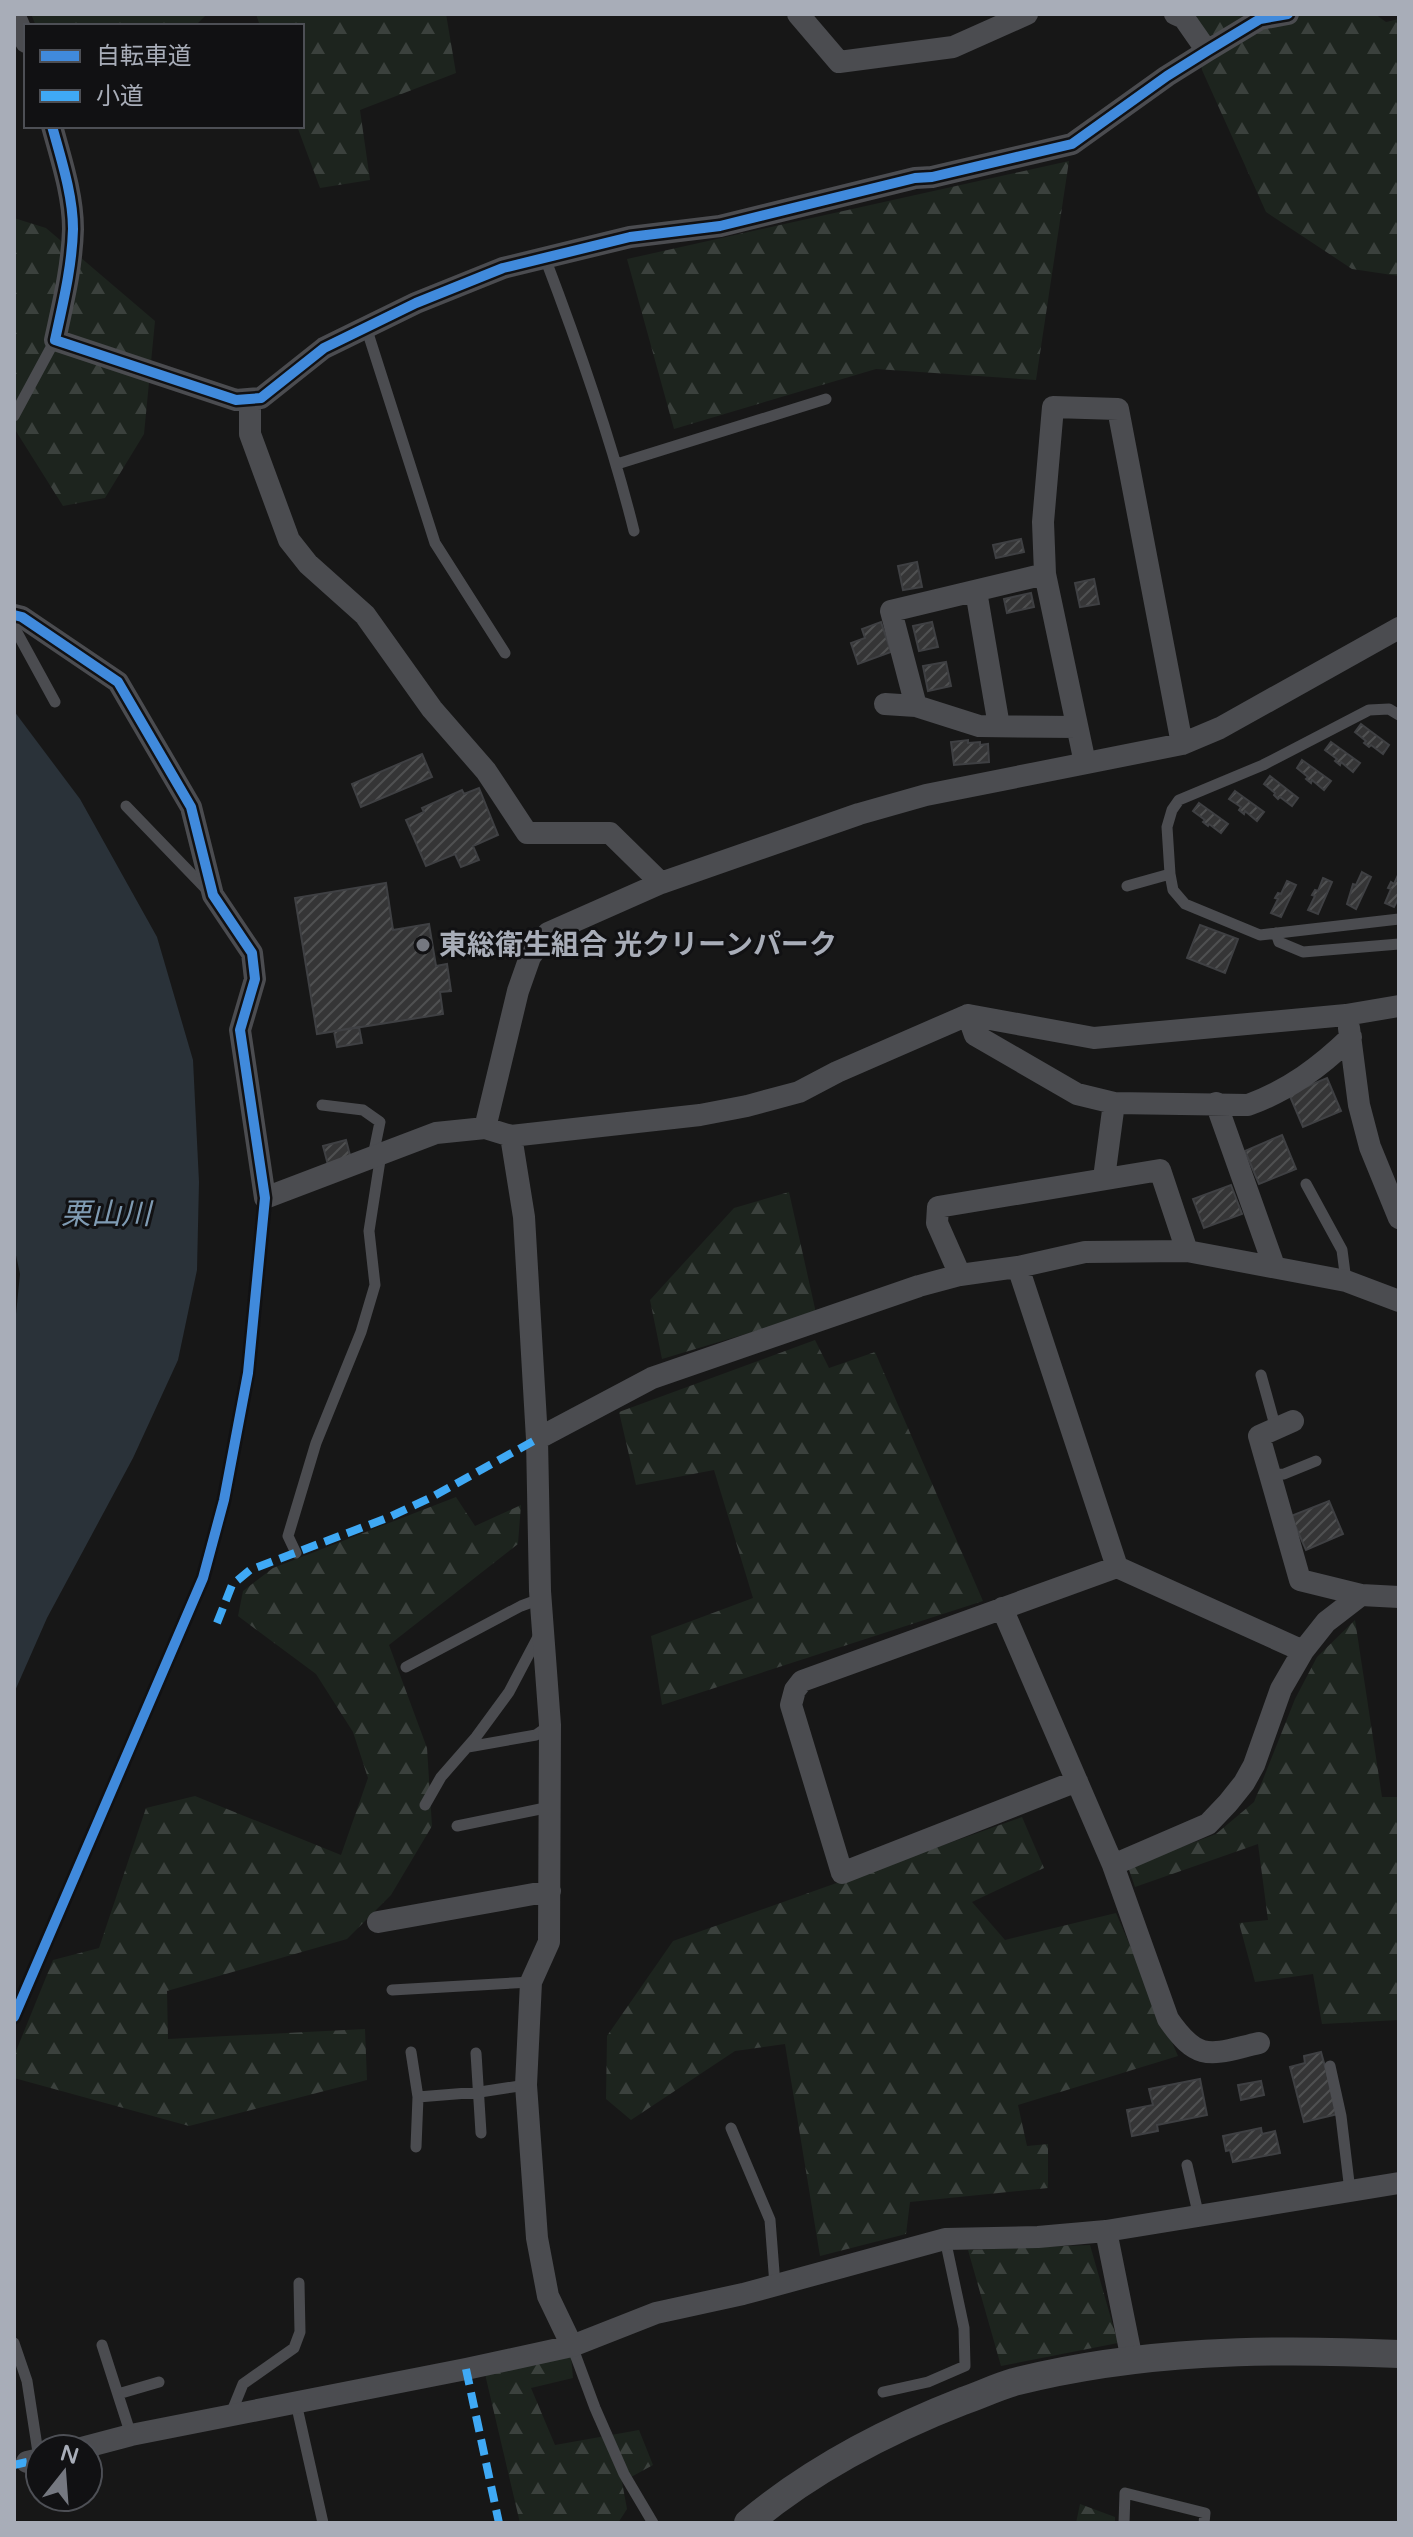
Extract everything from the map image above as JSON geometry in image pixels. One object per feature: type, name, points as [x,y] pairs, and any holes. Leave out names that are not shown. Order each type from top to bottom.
[{"type":"street","points":[[14,14],[24,37]]},
{"type":"street","points":[[798,14],[839,62],[953,47],[1027,14]]},
{"type":"street","points":[[1175,14],[1184,18],[1207,51]]},
{"type":"street","points":[[53,128],[68,189],[73,227],[69,278],[55,340],[236,400],[261,398],[324,348],[416,303],[503,268],[630,237],[720,226],[915,178],[932,177],[1072,144],[1167,76],[1260,19],[1288,14]]},
{"type":"street","points":[[250,399],[250,434],[289,540],[308,564],[365,615],[432,709],[486,771],[527,833],[610,833],[661,883]]},
{"type":"street","points":[[1085,763],[1045,574],[1043,522],[1053,407],[1118,409],[1182,744]]},
{"type":"street","points":[[916,706],[891,611],[1045,574]]},
{"type":"street","points":[[976,591],[999,726]]},
{"type":"street","points":[[14,615],[22,617],[118,682],[191,807],[213,895],[252,953],[255,979],[240,1030],[265,1198],[436,1133],[485,1128],[511,1136],[700,1115],[799,1092],[837,1072],[968,1015],[1094,1038],[1348,1026],[1399,1006]]},
{"type":"street","points":[[485,1128],[518,991],[530,957],[548,933],[661,883],[859,814],[926,795],[1182,744],[1220,728],[1399,628]]},
{"type":"street","points":[[885,704],[916,706],[979,726],[1077,727]]},
{"type":"street","points":[[968,1015],[975,1035],[1077,1094],[1114,1103],[1248,1105],[1307,1076],[1324,1063],[1348,1026]]},
{"type":"street","points":[[1348,1026],[1359,1105],[1370,1147],[1399,1218]]},
{"type":"street","points":[[1104,1178],[1114,1103]]},
{"type":"street","points":[[1216,1103],[1274,1266]]},
{"type":"street","points":[[511,1136],[524,1217],[537,1439],[540,1599],[550,1725],[549,1942],[531,1982],[526,2085],[537,2238],[548,2296],[572,2346]]},
{"type":"street","points":[[960,1275],[937,1223],[938,1207],[1160,1170],[1187,1251]]},
{"type":"street","points":[[537,1439],[652,1378],[919,1286],[960,1275],[1018,1267],[1085,1252],[1187,1251],[1346,1281],[1399,1301]]},
{"type":"street","points":[[1018,1267],[1117,1567]]},
{"type":"street","points":[[1284,1425],[1259,1436],[1300,1580],[1361,1595],[1399,1597]]},
{"type":"street","points":[[1077,1781],[842,1873],[791,1705],[795,1690],[802,1681],[1117,1567],[1303,1651]]},
{"type":"street","points":[[1113,1865],[1208,1824],[1228,1803],[1254,1765],[1281,1689],[1303,1651],[1326,1622],[1361,1595]]},
{"type":"street","points":[[1002,1608],[1113,1865],[1168,2019],[1181,2037],[1198,2052],[1214,2053],[1259,2043]]},
{"type":"street","points":[[378,1922],[550,1891]]},
{"type":"street","points":[[104,2442],[572,2346],[656,2313],[945,2239],[1038,2237],[1106,2231],[1399,2183]]},
{"type":"street","points":[[1106,2231],[1132,2360]]},
{"type":"street","points":[[748,2523],[776,2499],[850,2452],[940,2410],[1012,2383],[1132,2360],[1196,2353],[1399,2354]]},
{"type":"lane","points":[[545,258],[617,464],[634,531]]},
{"type":"lane","points":[[366,327],[435,543],[505,653]]},
{"type":"lane","points":[[14,416],[55,340]]},
{"type":"lane","points":[[617,464],[826,399]]},
{"type":"lane","points":[[14,627],[55,702]]},
{"type":"lane","points":[[1399,715],[1389,709],[1369,710],[1263,765],[1179,800],[1167,827],[1173,890],[1185,904],[1260,935],[1399,919]]},
{"type":"lane","points":[[126,806],[213,895]]},
{"type":"lane","points":[[1127,886],[1170,874]]},
{"type":"lane","points":[[1276,933],[1279,942],[1303,952],[1399,944]]},
{"type":"lane","points":[[296,1553],[288,1536],[316,1443],[361,1332],[375,1285],[369,1231],[380,1122],[363,1110],[322,1105]]},
{"type":"lane","points":[[1306,1184],[1342,1250],[1346,1281]]},
{"type":"lane","points":[[1261,1375],[1284,1425]]},
{"type":"lane","points":[[1270,1475],[1284,1474],[1316,1461]]},
{"type":"lane","points":[[406,1667],[540,1599]]},
{"type":"lane","points":[[425,1805],[441,1777],[509,1692],[543,1628]]},
{"type":"lane","points":[[468,1747],[536,1735],[550,1725]]},
{"type":"lane","points":[[457,1826],[550,1807]]},
{"type":"lane","points":[[392,1990],[531,1982]]},
{"type":"lane","points":[[411,2052],[418,2097],[416,2147]]},
{"type":"lane","points":[[476,2053],[481,2133]]},
{"type":"lane","points":[[1330,2066],[1341,2116],[1350,2191]]},
{"type":"lane","points":[[418,2097],[526,2085]]},
{"type":"lane","points":[[731,2128],[770,2220],[775,2285]]},
{"type":"lane","points":[[1187,2165],[1199,2217]]},
{"type":"lane","points":[[883,2392],[928,2382],[965,2366],[964,2328],[945,2239]]},
{"type":"lane","points":[[230,2416],[243,2384],[294,2348],[300,2332],[299,2283]]},
{"type":"lane","points":[[14,2343],[27,2381],[32,2433]]},
{"type":"lane","points":[[102,2345],[131,2435]]},
{"type":"lane","points":[[572,2346],[624,2474],[653,2523]]},
{"type":"lane","points":[[118,2394],[159,2382]]},
{"type":"lane","points":[[296,2403],[323,2523]]},
{"type":"lane","points":[[1124,2523],[1125,2493],[1205,2513],[1204,2523]]},
{"type":"green space","points":[[31,14],[207,14],[197,24],[35,24]]},
{"type":"green space","points":[[256,14],[446,14],[456,73],[360,110],[370,180],[320,188],[298,128],[304,128],[304,24],[259,24]]},
{"type":"green space","points":[[1190,14],[1375,14],[1386,22],[1399,19],[1399,276],[1352,269],[1266,212],[1202,70],[1196,18]]},
{"type":"green space","points":[[1069,161],[1036,380],[876,369],[674,429],[627,259]]},
{"type":"green space","points":[[14,218],[46,228],[155,321],[144,434],[105,498],[63,506],[14,428]]},
{"type":"green space","points":[[789,1192],[816,1313],[662,1359],[650,1300],[734,1208]]},
{"type":"green space","points":[[815,1340],[829,1368],[875,1352],[983,1601],[662,1705],[651,1636],[753,1598],[714,1470],[636,1485],[619,1412]]},
{"type":"green space","points":[[456,1497],[475,1526],[521,1505],[518,1544],[389,1645],[427,1748],[432,1826],[391,1895],[347,1939],[167,1991],[168,2039],[365,2029],[367,2080],[189,2126],[14,2078],[14,2056],[53,1960],[99,1948],[146,1808],[195,1796],[341,1855],[368,1778],[353,1732],[316,1674],[238,1616],[243,1591],[273,1568]]},
{"type":"green space","points":[[1355,1620],[1382,1797],[1399,1797],[1399,2020],[1322,2024],[1313,1974],[1255,1982],[1239,1923],[1268,1920],[1258,1844],[1135,1887],[1128,1867],[1216,1834],[1254,1802],[1295,1699],[1317,1657]]},
{"type":"green space","points":[[1022,1817],[1044,1868],[972,1902],[1005,1940],[1116,1913],[1178,2056],[1018,2105],[1027,2146],[1048,2144],[1048,2188],[910,2202],[906,2234],[820,2256],[785,2044],[735,2051],[631,2120],[606,2099],[607,2036],[673,1941]]},
{"type":"green space","points":[[1090,2245],[1118,2343],[1001,2366],[968,2250]]},
{"type":"green space","points":[[571,2356],[573,2378],[531,2388],[555,2445],[639,2430],[653,2465],[622,2482],[627,2509],[618,2523],[520,2523],[485,2374]]},
{"type":"green space","points":[[1080,2504],[1115,2517],[1115,2523],[1076,2523]]},
{"type":"water","name":"栗山川","points":[[14,711],[80,799],[157,937],[193,1060],[199,1182],[197,1270],[178,1360],[133,1458],[47,1618],[14,1693],[14,1334],[20,1274],[14,1246]]},
{"type":"building","points":[[1021,539],[1024,552],[996,558],[993,545]]},
{"type":"building","points":[[917,562],[922,587],[903,590],[898,566]]},
{"type":"building","points":[[1094,579],[1099,604],[1080,607],[1075,583]]},
{"type":"building","points":[[1031,593],[1034,607],[1007,613],[1004,599]]},
{"type":"building","points":[[881,622],[891,652],[858,664],[851,643],[865,638],[862,629]]},
{"type":"building","points":[[932,622],[938,647],[919,651],[913,626]]},
{"type":"building","points":[[946,662],[951,686],[928,691],[923,666]]},
{"type":"building","points":[[1361,724],[1389,745],[1383,754],[1371,745],[1369,747],[1355,732]]},
{"type":"building","points":[[968,740],[968,743],[988,744],[989,762],[954,765],[951,742]]},
{"type":"building","points":[[1331,742],[1360,763],[1353,772],[1341,762],[1340,765],[1325,750]]},
{"type":"building","points":[[422,754],[432,777],[361,807],[352,784]]},
{"type":"building","points":[[1302,760],[1331,781],[1324,790],[1306,779],[1308,777],[1297,768]]},
{"type":"building","points":[[1270,776],[1298,798],[1292,806],[1280,797],[1278,799],[1264,784]]},
{"type":"building","points":[[479,788],[498,835],[473,846],[479,860],[461,867],[455,854],[426,866],[406,820],[424,812],[422,808],[462,790],[464,794]]},
{"type":"building","points":[[1235,791],[1264,812],[1257,821],[1245,811],[1244,814],[1239,810],[1241,807],[1229,799]]},
{"type":"building","points":[[1199,803],[1228,824],[1221,833],[1208,826],[1193,811]]},
{"type":"building","points":[[1362,872],[1371,877],[1356,909],[1347,904],[1353,884],[1356,885]]},
{"type":"building","points":[[1399,873],[1399,897],[1394,907],[1385,903],[1391,889],[1388,888],[1391,882],[1394,884]]},
{"type":"building","points":[[1323,878],[1332,882],[1318,914],[1308,910],[1315,896],[1312,895],[1315,890],[1318,891]]},
{"type":"building","points":[[1287,881],[1296,885],[1281,917],[1271,913],[1278,899],[1275,898],[1278,893],[1281,894]]},
{"type":"building","points":[[386,883],[393,930],[429,924],[436,966],[447,964],[451,991],[440,992],[443,1014],[317,1034],[295,898]]},
{"type":"building","points":[[1200,925],[1238,939],[1225,973],[1187,958]]},
{"type":"building","points":[[359,1027],[362,1043],[337,1047],[334,1031]]},
{"type":"building","points":[[1327,1078],[1341,1111],[1303,1127],[1289,1094]]},
{"type":"building","points":[[1282,1135],[1296,1169],[1259,1184],[1245,1151]]},
{"type":"building","points":[[346,1140],[351,1159],[328,1165],[323,1146]]},
{"type":"building","points":[[1231,1185],[1242,1214],[1204,1228],[1193,1199]]},
{"type":"building","points":[[1329,1501],[1343,1534],[1306,1550],[1291,1516]]},
{"type":"building","points":[[1321,2052],[1338,2114],[1304,2122],[1290,2067],[1305,2063],[1304,2056]]},
{"type":"building","points":[[1200,2079],[1207,2115],[1157,2125],[1158,2131],[1132,2136],[1127,2110],[1153,2105],[1149,2089]]},
{"type":"building","points":[[1261,2081],[1264,2095],[1241,2100],[1238,2085]]},
{"type":"building","points":[[1261,2128],[1262,2134],[1275,2131],[1280,2153],[1233,2162],[1230,2150],[1226,2151],[1223,2136]]},
{"type":"marked path","points":[[217,1623],[232,1585],[250,1570],[387,1518],[537,1439]]},
{"type":"marked path","points":[[466,2369],[499,2523]]},
{"type":"marked path","points":[[14,2465],[24,2463]]},
{"type":"cycle path","points":[[53,128],[69,190],[73,229],[69,271],[55,340],[236,400],[261,398],[324,348],[416,303],[503,268],[630,237],[720,226],[915,178],[932,177],[1072,144],[1167,76],[1260,19],[1288,14]]},
{"type":"cycle path","points":[[14,615],[22,617],[118,682],[191,807],[213,895],[252,953],[255,979],[240,1030],[265,1198],[248,1373],[224,1500],[203,1578],[14,2017]]},
{"type":"place","name":"東総衛生組合 光クリーンパーク","points":[[423,945]]}]
